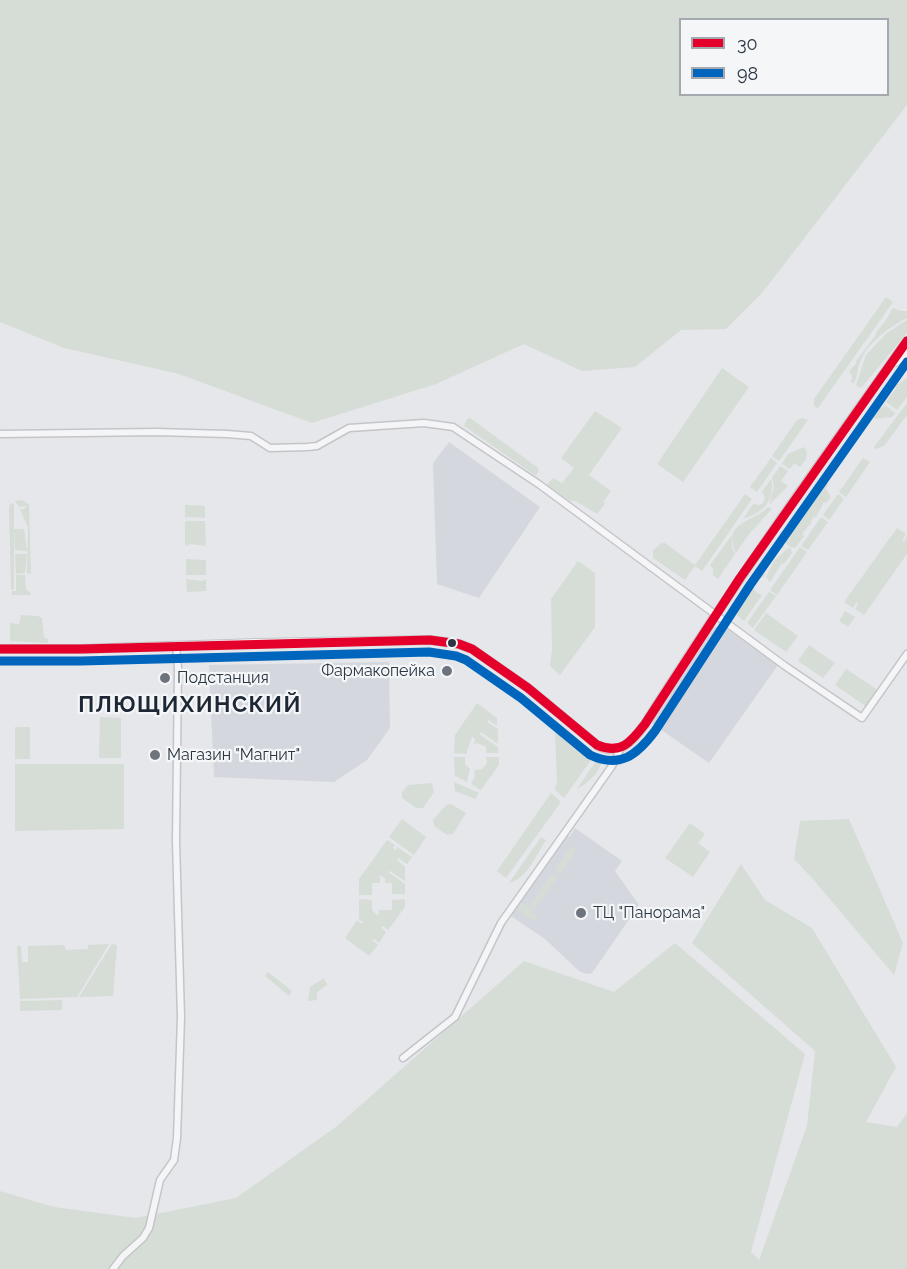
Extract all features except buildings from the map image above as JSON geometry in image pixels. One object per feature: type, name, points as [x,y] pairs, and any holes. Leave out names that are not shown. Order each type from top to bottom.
[{"type":"street","points":[[403,1058],[455,1017],[501,923],[612,766],[620,750],[635,738],[645,724],[716,614],[907,340]]},
{"type":"street","points":[[891,365],[907,353]]},
{"type":"street","points":[[0,434],[157,432],[228,434],[251,436],[270,448],[317,446],[349,428],[424,423],[453,427],[540,485],[785,666],[862,718],[907,654]]},
{"type":"street","points":[[0,649],[430,640],[459,644],[472,649],[528,688],[597,746],[620,750]]},
{"type":"street","points":[[113,1269],[123,1256],[143,1238],[149,1228],[160,1180],[174,1160],[177,1138],[180,1017],[176,841],[178,668],[176,646]]},
{"type":"shaded area","points":[[0,0],[907,0],[907,105],[762,293],[726,329],[681,330],[635,367],[582,371],[524,344],[436,384],[312,423],[179,374],[64,348],[0,322]]},
{"type":"shaded area","points":[[886,297],[893,302],[818,408],[814,406],[814,399]]},
{"type":"shaded area","points":[[893,308],[907,311],[907,318],[887,330],[869,347],[860,363],[854,383],[851,382],[852,376],[849,371],[857,363],[856,361]]},
{"type":"shaded area","points":[[907,320],[907,333],[861,388],[856,385],[866,355],[887,333]]},
{"type":"shaded area","points":[[722,368],[749,387],[683,482],[657,464]]},
{"type":"shaded area","points":[[907,378],[907,397],[897,410],[886,402],[896,388],[895,386]]},
{"type":"shaded area","points":[[907,403],[907,415],[884,446],[876,449],[874,447]]},
{"type":"shaded area","points":[[877,404],[882,408],[885,405],[895,413],[892,417],[875,419],[872,412]]},
{"type":"shaded area","points":[[595,411],[622,428],[589,475],[611,491],[597,514],[576,501],[570,501],[548,486],[553,478],[562,483],[574,468],[561,458]]},
{"type":"shaded area","points":[[470,418],[537,467],[539,470],[536,476],[464,426]]},
{"type":"shaded area","points":[[802,418],[808,420],[779,461],[772,456],[797,420]]},
{"type":"shaded area","points":[[449,442],[540,507],[479,598],[437,584],[433,463]]},
{"type":"shaded area","points":[[804,447],[807,452],[806,459],[800,467],[794,463],[790,469],[782,464],[788,454]]},
{"type":"shaded area","points":[[771,458],[777,463],[757,492],[750,487]]},
{"type":"shaded area","points":[[863,458],[870,462],[846,497],[839,492]]},
{"type":"shaded area","points":[[780,466],[788,471],[781,481],[788,486],[769,505],[774,487],[772,478]]},
{"type":"shaded area","points":[[820,478],[828,484],[826,489],[831,497],[826,503],[824,502],[816,517],[814,516],[796,547],[792,548],[778,538]]},
{"type":"shaded area","points":[[771,479],[771,494],[766,505],[762,510],[743,519],[753,504],[763,503],[765,497],[762,492]]},
{"type":"shaded area","points":[[745,494],[752,499],[702,571],[695,566],[685,580],[653,558],[653,550],[665,543],[695,565]]},
{"type":"shaded area","points":[[838,494],[844,499],[829,520],[823,515]]},
{"type":"shaded area","points":[[22,500],[29,504],[31,574],[27,573],[28,527],[20,510],[27,507],[19,507],[15,501]]},
{"type":"shaded area","points":[[11,503],[14,504],[14,590],[11,589],[9,507]]},
{"type":"shaded area","points":[[185,505],[205,506],[205,518],[185,518]]},
{"type":"shaded area","points":[[768,507],[772,509],[749,534],[736,553],[733,534],[736,528]]},
{"type":"shaded area","points":[[821,517],[828,522],[808,550],[801,546]]},
{"type":"shaded area","points":[[205,521],[206,546],[185,545],[185,522]]},
{"type":"shaded area","points":[[897,528],[906,534],[902,540],[904,541],[907,536],[907,554],[864,615],[855,609],[858,604],[856,603],[853,608],[844,602]]},
{"type":"shaded area","points":[[14,529],[24,529],[27,551],[15,550]]},
{"type":"shaded area","points":[[732,535],[732,547],[735,554],[718,579],[713,575],[710,565]]},
{"type":"shaded area","points":[[777,540],[785,546],[770,560],[764,577],[756,579],[751,576]]},
{"type":"shaded area","points":[[800,547],[807,552],[777,595],[770,590]]},
{"type":"shaded area","points":[[788,548],[792,553],[784,564],[782,563],[770,582],[766,577],[774,561]]},
{"type":"shaded area","points":[[15,554],[27,554],[25,573],[16,574]]},
{"type":"shaded area","points":[[186,559],[206,560],[206,575],[186,575]]},
{"type":"shaded area","points":[[578,561],[595,573],[595,627],[560,675],[550,666],[551,599]]},
{"type":"shaded area","points":[[16,575],[25,575],[26,589],[31,593],[30,595],[12,595],[11,591],[16,591]]},
{"type":"shaded area","points":[[750,578],[754,581],[755,590],[762,595],[744,621],[734,613],[733,605]]},
{"type":"shaded area","points":[[186,579],[202,581],[206,579],[206,591],[187,592]]},
{"type":"shaded area","points":[[769,592],[776,596],[753,628],[747,623]]},
{"type":"shaded area","points":[[845,611],[855,617],[848,627],[839,621]]},
{"type":"shaded area","points":[[766,613],[798,636],[786,652],[754,630]]},
{"type":"shaded area","points":[[21,615],[42,618],[44,638],[48,639],[48,643],[10,641],[10,623],[19,624]]},
{"type":"shaded area","points":[[724,627],[778,665],[709,763],[650,722],[713,628]]},
{"type":"shaded area","points":[[809,645],[835,663],[823,678],[798,661]]},
{"type":"shaded area","points":[[389,662],[390,728],[367,760],[334,782],[214,777],[209,665]]},
{"type":"shaded area","points":[[846,669],[878,690],[867,707],[835,685]]},
{"type":"shaded area","points":[[477,703],[497,718],[497,726],[489,720],[487,722],[498,729],[498,744],[481,732],[479,734],[498,747],[498,753],[486,753],[486,747],[477,743],[474,745],[475,739],[472,737],[466,754],[454,753],[455,735]]},
{"type":"shaded area","points":[[100,717],[121,718],[121,758],[99,758]]},
{"type":"shaded area","points":[[558,726],[596,753],[564,798],[554,789],[557,784],[555,730]]},
{"type":"shaded area","points":[[15,727],[30,727],[30,759],[15,759]]},
{"type":"shaded area","points":[[600,755],[598,770],[591,779],[577,789]]},
{"type":"shaded area","points":[[454,757],[465,757],[465,764],[470,769],[467,782],[455,776]]},
{"type":"shaded area","points":[[486,757],[499,757],[499,765],[481,790],[471,784],[475,776],[474,770],[482,769],[487,763]]},
{"type":"shaded area","points":[[15,764],[124,764],[124,829],[15,831]]},
{"type":"shaded area","points":[[454,782],[479,793],[475,799],[455,791]]},
{"type":"shaded area","points":[[432,783],[434,792],[423,808],[416,808],[402,798],[402,792],[408,785]]},
{"type":"shaded area","points":[[551,793],[561,802],[506,878],[497,871]]},
{"type":"shaded area","points":[[451,804],[466,813],[453,834],[447,835],[434,826],[433,820],[446,805]]},
{"type":"shaded area","points":[[402,819],[426,837],[414,855],[389,837]]},
{"type":"shaded area","points":[[849,819],[903,943],[894,975],[794,859],[800,821]]},
{"type":"shaded area","points":[[690,823],[705,834],[698,843],[710,852],[693,877],[665,858]]},
{"type":"shaded area","points":[[575,828],[622,861],[615,871],[639,905],[592,973],[586,974],[579,971],[545,939],[508,914],[562,837],[570,836]]},
{"type":"shaded area","points":[[541,837],[546,840],[526,872],[509,883]]},
{"type":"shaded area","points":[[387,840],[395,845],[393,848],[396,850],[397,847],[412,857],[407,864],[398,858],[397,860],[405,867],[405,881],[390,871],[388,872],[405,884],[405,894],[392,894],[392,883],[385,883],[385,878],[380,875],[380,883],[372,883],[372,895],[359,895],[359,879]]},
{"type":"shaded area","points":[[571,846],[577,850],[560,874],[554,870]]},
{"type":"shaded area","points":[[741,864],[765,900],[812,928],[896,1067],[866,1122],[897,1127],[907,1113],[907,1269],[0,1269],[0,1191],[54,1207],[136,1218],[236,1198],[337,1126],[524,961],[614,992],[675,943],[805,1054],[751,1252],[759,1260],[807,1126],[815,1051],[692,943]]},
{"type":"shaded area","points":[[552,873],[558,877],[535,909],[530,905]]},
{"type":"shaded area","points":[[359,899],[372,900],[372,910],[378,916],[379,910],[392,910],[392,900],[405,899],[405,907],[388,930],[383,926],[381,928],[386,932],[379,943],[372,940],[378,945],[369,956],[345,938],[357,920],[362,924],[363,922],[359,919]]},
{"type":"shaded area","points":[[520,902],[533,909],[538,920],[529,918],[521,912],[518,907]]},
{"type":"shaded area","points":[[109,944],[77,997],[20,999],[17,946],[21,946],[22,962],[28,962],[28,946],[64,945],[66,950],[88,949],[88,945]]},
{"type":"shaded area","points":[[112,944],[117,945],[113,996],[79,997]]},
{"type":"shaded area","points":[[268,972],[292,991],[289,996],[265,976]]},
{"type":"shaded area","points":[[324,978],[327,985],[317,992],[317,1000],[308,1001],[310,987]]},
{"type":"shaded area","points":[[62,1000],[62,1010],[20,1011],[20,1001]]},
{"type":"transit line","name":"30","points":[[0,649],[430,640],[459,644],[472,649],[528,688],[597,745],[605,748],[625,745],[645,724],[740,578],[907,341]]},
{"type":"transit line","name":"98","points":[[0,661],[429,652],[456,656],[466,660],[521,698],[590,755],[610,761],[619,760],[634,753],[655,731],[750,585],[907,362]]},
{"type":"place","name":"Фармакопейка","points":[[447,671]]},
{"type":"place","name":"Подстанция","points":[[165,678]]},
{"type":"place","name":"Магазин \"Магнит\"","points":[[155,755]]},
{"type":"place","name":"ТЦ \"Панорама\"","points":[[581,913]]},
{"type":"district","name":"ПЛЮЩИХИНСКИЙ","points":[[190,705]]}]
